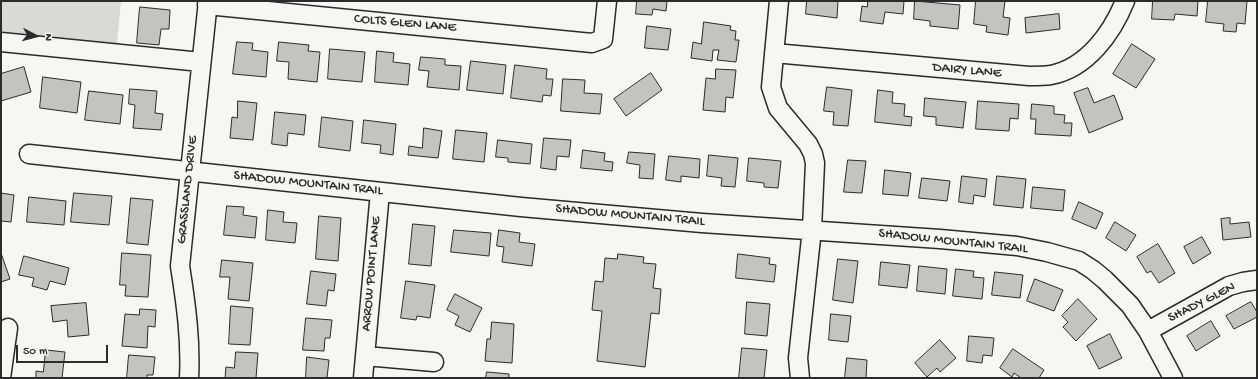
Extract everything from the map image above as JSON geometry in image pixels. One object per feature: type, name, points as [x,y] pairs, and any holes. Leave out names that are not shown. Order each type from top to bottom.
[{"type":"street","name":"COLTS GLEN LANE","points":[[207,3],[592,43],[603,39],[607,1]]},
{"type":"street","points":[[779,1],[771,87],[778,108],[808,144],[813,154],[815,163],[812,229],[798,358],[800,378]]},
{"type":"street","name":"DAIRY LANE","points":[[774,53],[1029,76],[1051,75],[1068,69],[1084,59],[1102,41],[1125,1]]},
{"type":"street","name":"GRASSLAND DRIVE","points":[[189,378],[190,352],[186,302],[180,266],[207,3]]},
{"type":"street","points":[[1,42],[201,62]]},
{"type":"street","name":"SHADOW MOUNTAIN TRAIL","points":[[29,154],[521,207],[702,223],[940,238],[1016,246],[1047,252],[1079,261],[1106,280],[1130,305],[1148,331],[1173,378]]},
{"type":"street","name":"ARROW POINT LANE","points":[[363,378],[380,192]]},
{"type":"street","name":"SHADY GLEN","points":[[1148,331],[1230,286],[1257,280]]},
{"type":"street","points":[[1,378],[8,328]]},
{"type":"street","points":[[365,356],[434,362]]},
{"type":"shaded area","points":[[1,1],[121,1],[116,53],[1,42]]},
{"type":"building","points":[[637,1],[667,1],[666,11],[653,9],[652,15],[636,14]]},
{"type":"building","points":[[807,1],[838,1],[837,18],[806,14]]},
{"type":"building","points":[[868,1],[904,1],[903,14],[885,12],[883,24],[860,21],[862,6],[867,7]]},
{"type":"building","points":[[915,1],[960,5],[958,29],[930,26],[930,21],[914,19]]},
{"type":"building","points":[[976,1],[1005,1],[1003,17],[1010,18],[1008,35],[986,32],[987,26],[974,24]]},
{"type":"building","points":[[1153,1],[1198,1],[1197,16],[1175,14],[1174,20],[1152,19]]},
{"type":"building","points":[[1208,1],[1247,1],[1245,24],[1237,23],[1236,32],[1223,31],[1224,24],[1206,22]]},
{"type":"building","points":[[140,7],[170,10],[169,29],[161,29],[159,45],[137,43]]},
{"type":"building","points":[[1059,14],[1060,29],[1026,33],[1025,18]]},
{"type":"building","points":[[704,22],[731,26],[730,30],[736,31],[735,40],[739,40],[736,62],[717,60],[719,50],[713,50],[712,61],[691,58],[693,42],[701,44]]},
{"type":"building","points":[[647,26],[671,29],[668,50],[645,48]]},
{"type":"building","points":[[237,42],[253,43],[252,50],[268,52],[266,77],[233,74]]},
{"type":"building","points":[[279,42],[309,45],[308,51],[320,52],[317,82],[288,79],[289,62],[277,61]]},
{"type":"building","points":[[1132,44],[1155,59],[1136,88],[1113,74]]},
{"type":"building","points":[[330,49],[365,52],[362,82],[328,79]]},
{"type":"building","points":[[377,51],[394,53],[393,62],[410,64],[408,85],[375,82]]},
{"type":"building","points":[[421,57],[445,59],[445,65],[461,66],[459,90],[427,87],[429,71],[419,70]]},
{"type":"building","points":[[471,61],[506,65],[503,94],[467,90]]},
{"type":"building","points":[[515,65],[547,69],[546,79],[553,79],[551,96],[543,95],[542,102],[511,98]]},
{"type":"building","points":[[24,67],[31,92],[1,101],[1,74]]},
{"type":"building","points":[[716,69],[736,70],[733,98],[726,97],[725,112],[703,110],[706,78],[715,79]]},
{"type":"building","points":[[651,73],[662,90],[626,116],[614,99]]},
{"type":"building","points":[[43,77],[81,82],[77,113],[40,108]]},
{"type":"building","points":[[563,79],[585,80],[584,93],[602,94],[600,114],[561,111]]},
{"type":"building","points":[[827,87],[852,90],[848,126],[833,125],[834,112],[824,111]]},
{"type":"building","points":[[1088,88],[1094,103],[1114,95],[1123,119],[1089,133],[1074,93]]},
{"type":"building","points":[[130,89],[157,91],[155,113],[163,114],[161,130],[133,128],[135,105],[129,104]]},
{"type":"building","points":[[878,90],[893,92],[892,103],[905,104],[904,116],[912,117],[911,126],[875,122]]},
{"type":"building","points":[[89,91],[123,95],[120,124],[85,120]]},
{"type":"building","points":[[925,98],[966,102],[963,128],[936,125],[936,117],[924,116]]},
{"type":"building","points":[[238,101],[257,103],[253,140],[230,138],[232,117],[237,118]]},
{"type":"building","points":[[978,101],[1019,104],[1018,119],[1010,118],[1009,131],[976,129]]},
{"type":"building","points":[[1032,104],[1054,106],[1054,114],[1065,115],[1064,123],[1072,123],[1071,136],[1035,134],[1036,119],[1031,119]]},
{"type":"building","points":[[275,112],[306,115],[304,135],[288,133],[287,146],[272,144]]},
{"type":"building","points":[[322,117],[353,121],[350,151],[319,147]]},
{"type":"building","points":[[364,120],[396,124],[393,155],[380,153],[381,145],[362,143]]},
{"type":"building","points":[[424,128],[442,131],[438,158],[408,155],[409,146],[422,148]]},
{"type":"building","points":[[456,130],[487,133],[484,162],[453,159]]},
{"type":"building","points":[[544,138],[571,140],[569,157],[557,156],[556,170],[541,168]]},
{"type":"building","points":[[498,140],[532,144],[530,164],[508,162],[508,158],[496,157]]},
{"type":"building","points":[[583,150],[605,153],[604,161],[613,162],[612,171],[581,168]]},
{"type":"building","points":[[629,152],[655,154],[653,179],[639,178],[640,165],[627,163]]},
{"type":"building","points":[[709,155],[738,158],[735,187],[721,186],[722,178],[707,176]]},
{"type":"building","points":[[669,156],[700,159],[699,178],[681,176],[681,182],[666,180]]},
{"type":"building","points":[[749,158],[781,161],[778,188],[764,187],[764,183],[747,181]]},
{"type":"building","points":[[848,160],[866,161],[862,193],[844,192]]},
{"type":"building","points":[[885,170],[911,173],[908,196],[883,194]]},
{"type":"building","points":[[962,176],[987,179],[985,197],[974,195],[973,204],[959,202]]},
{"type":"building","points":[[997,176],[1026,179],[1023,208],[994,205]]},
{"type":"building","points":[[922,178],[950,181],[947,201],[919,198]]},
{"type":"building","points":[[1033,187],[1065,190],[1063,211],[1031,208]]},
{"type":"building","points":[[1,193],[14,195],[11,222],[1,221]]},
{"type":"building","points":[[74,193],[112,196],[109,225],[71,222]]},
{"type":"building","points":[[29,197],[66,201],[64,225],[27,222]]},
{"type":"building","points":[[131,198],[153,200],[148,245],[127,243]]},
{"type":"building","points":[[1079,202],[1103,213],[1096,229],[1072,219]]},
{"type":"building","points":[[227,206],[244,207],[243,215],[257,217],[255,238],[224,235]]},
{"type":"building","points":[[268,210],[284,212],[283,222],[297,223],[295,243],[266,240]]},
{"type":"building","points":[[319,216],[341,218],[338,261],[316,259]]},
{"type":"building","points":[[1230,218],[1230,224],[1249,222],[1251,237],[1223,240],[1221,219]]},
{"type":"building","points":[[1115,222],[1136,235],[1126,251],[1106,238]]},
{"type":"building","points":[[413,224],[435,226],[431,266],[409,264]]},
{"type":"building","points":[[454,230],[491,233],[489,256],[451,252]]},
{"type":"building","points":[[499,230],[520,233],[519,242],[535,244],[532,266],[502,262],[504,247],[497,246]]},
{"type":"building","points":[[1202,237],[1211,253],[1193,264],[1184,247]]},
{"type":"building","points":[[1158,244],[1175,273],[1159,283],[1151,271],[1147,273],[1137,257]]},
{"type":"building","points":[[1,253],[10,279],[1,282]]},
{"type":"building","points":[[122,253],[151,255],[148,297],[125,296],[126,285],[120,285]]},
{"type":"building","points":[[618,254],[644,257],[643,263],[656,264],[653,288],[661,289],[659,314],[651,313],[645,367],[597,361],[602,311],[592,310],[595,281],[603,282],[605,258],[617,259]]},
{"type":"building","points":[[738,254],[770,258],[769,264],[776,265],[774,282],[736,278]]},
{"type":"building","points":[[24,256],[69,268],[65,285],[50,281],[47,290],[32,286],[34,278],[19,275]]},
{"type":"building","points":[[838,259],[858,261],[853,303],[833,300]]},
{"type":"building","points":[[222,260],[253,263],[249,301],[228,299],[230,277],[220,277]]},
{"type":"building","points":[[881,262],[910,265],[907,288],[879,285]]},
{"type":"building","points":[[919,266],[947,269],[945,294],[917,291]]},
{"type":"building","points":[[956,269],[974,271],[973,277],[984,278],[982,299],[953,296]]},
{"type":"building","points":[[311,271],[336,274],[334,291],[328,290],[326,306],[307,304]]},
{"type":"building","points":[[995,272],[1023,275],[1020,298],[992,295]]},
{"type":"building","points":[[1035,279],[1063,290],[1054,311],[1027,301]]},
{"type":"building","points":[[406,281],[435,285],[430,318],[417,316],[416,320],[401,318]]},
{"type":"building","points":[[455,294],[482,308],[470,332],[455,325],[459,316],[447,310]]},
{"type":"building","points":[[1078,299],[1097,319],[1076,341],[1063,327],[1068,322],[1062,316]]},
{"type":"building","points":[[747,302],[770,304],[767,336],[745,334]]},
{"type":"building","points":[[1251,302],[1257,312],[1257,317],[1234,329],[1226,316]]},
{"type":"building","points":[[86,303],[89,335],[68,337],[67,320],[53,322],[51,306]]},
{"type":"building","points":[[231,306],[253,308],[250,345],[229,344]]},
{"type":"building","points":[[140,309],[156,310],[155,327],[148,326],[147,348],[122,346],[125,314],[139,315]]},
{"type":"building","points":[[831,314],[851,316],[848,342],[829,340]]},
{"type":"building","points":[[306,318],[332,320],[330,338],[325,338],[324,351],[303,350]]},
{"type":"building","points":[[1211,321],[1220,336],[1196,351],[1187,336]]},
{"type":"building","points":[[492,322],[514,324],[512,363],[485,361],[487,339],[490,339]]},
{"type":"building","points":[[1110,334],[1122,358],[1099,369],[1087,346]]},
{"type":"building","points":[[969,336],[994,338],[992,356],[983,355],[982,363],[967,361]]},
{"type":"building","points":[[940,340],[956,358],[940,372],[937,368],[927,377],[915,363]]},
{"type":"building","points":[[742,348],[767,350],[764,378],[739,378]]},
{"type":"building","points":[[1013,349],[1044,370],[1039,378],[1021,378],[1014,373],[1012,377],[1000,368]]},
{"type":"building","points":[[46,350],[65,352],[62,378],[36,378],[36,371],[43,372]]},
{"type":"building","points":[[236,352],[258,353],[256,378],[225,378],[226,367],[234,368]]},
{"type":"building","points":[[129,355],[155,357],[153,375],[147,375],[147,378],[127,378]]},
{"type":"building","points":[[307,357],[329,360],[327,378],[306,378]]},
{"type":"building","points":[[847,358],[867,360],[866,378],[845,378]]},
{"type":"building","points":[[487,372],[509,374],[509,378],[486,378]]}]
